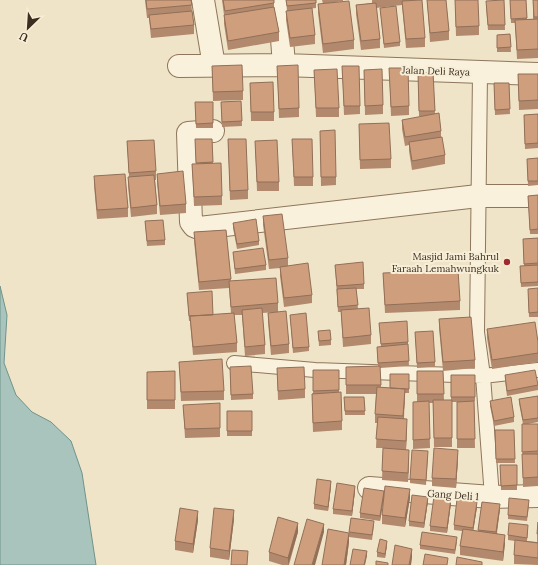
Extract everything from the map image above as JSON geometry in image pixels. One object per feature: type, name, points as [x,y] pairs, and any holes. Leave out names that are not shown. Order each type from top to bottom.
[{"type":"street","points":[[203,0],[214,66]]},
{"type":"street","points":[[279,0],[284,65]]},
{"type":"street","name":"Jalan Deli Raya","points":[[179,66],[284,65],[538,74]]},
{"type":"street","points":[[213,131],[188,133],[190,222],[199,228],[478,196],[538,196]]},
{"type":"street","name":"Gang Deli 1","points":[[369,488],[492,497],[538,496]]},
{"type":"lane","points":[[480,73],[477,332],[483,376],[492,497]]},
{"type":"lane","points":[[477,332],[492,330]]},
{"type":"lane","points":[[234,363],[315,370],[483,376],[538,370]]},
{"type":"water","points":[[0,286],[7,315],[4,363],[16,395],[32,412],[51,422],[71,441],[82,473],[96,565],[0,565]]},
{"type":"building","points":[[146,0],[191,0],[192,5],[147,9]]},
{"type":"building","points":[[223,0],[274,0],[274,3],[225,11]]},
{"type":"building","points":[[286,0],[316,0],[316,3],[287,6]]},
{"type":"building","points":[[422,0],[425,38],[406,39],[402,1]]},
{"type":"building","points":[[427,0],[446,0],[449,31],[430,33]]},
{"type":"building","points":[[455,0],[478,0],[479,26],[456,27]]},
{"type":"building","points":[[504,0],[505,25],[488,25],[486,1]]},
{"type":"building","points":[[510,0],[526,0],[527,18],[511,19]]},
{"type":"building","points":[[533,0],[538,0],[538,17],[534,17]]},
{"type":"building","points":[[349,1],[354,40],[323,44],[318,4]]},
{"type":"building","points":[[376,3],[380,39],[361,41],[356,5]]},
{"type":"building","points":[[396,6],[400,42],[384,44],[380,8]]},
{"type":"building","points":[[274,7],[279,32],[228,41],[224,15]]},
{"type":"building","points":[[312,8],[315,35],[290,38],[286,11]]},
{"type":"building","points":[[192,11],[194,25],[151,29],[149,15]]},
{"type":"building","points":[[538,19],[538,49],[517,50],[515,20]]},
{"type":"building","points":[[510,34],[511,47],[497,48],[497,35]]},
{"type":"building","points":[[242,65],[243,91],[213,92],[212,66]]},
{"type":"building","points":[[298,65],[299,108],[279,109],[277,66]]},
{"type":"building","points":[[342,66],[359,66],[360,106],[344,106]]},
{"type":"building","points":[[389,68],[408,68],[409,106],[391,107]]},
{"type":"building","points":[[337,69],[339,108],[316,108],[314,70]]},
{"type":"building","points":[[382,69],[383,105],[365,106],[364,70]]},
{"type":"building","points":[[433,72],[435,111],[419,111],[418,73]]},
{"type":"building","points":[[518,74],[538,74],[538,100],[519,101]]},
{"type":"building","points":[[273,82],[274,112],[251,112],[250,83]]},
{"type":"building","points":[[494,83],[509,83],[510,109],[495,110]]},
{"type":"building","points":[[241,101],[242,121],[222,122],[221,102]]},
{"type":"building","points":[[195,102],[213,102],[213,123],[196,124]]},
{"type":"building","points":[[439,113],[441,131],[405,137],[402,120]]},
{"type":"building","points":[[538,114],[538,143],[525,144],[524,115]]},
{"type":"building","points":[[389,123],[391,159],[360,160],[359,124]]},
{"type":"building","points":[[335,130],[336,177],[321,177],[320,131]]},
{"type":"building","points":[[442,137],[445,155],[412,161],[409,142]]},
{"type":"building","points":[[195,139],[212,139],[213,162],[196,163]]},
{"type":"building","points":[[228,139],[246,139],[248,190],[230,191]]},
{"type":"building","points":[[292,139],[312,139],[313,177],[294,177]]},
{"type":"building","points":[[154,140],[156,171],[129,173],[127,141]]},
{"type":"building","points":[[277,140],[279,182],[257,182],[255,141]]},
{"type":"building","points":[[538,158],[538,181],[528,181],[527,159]]},
{"type":"building","points":[[221,163],[222,196],[194,197],[192,164]]},
{"type":"building","points":[[183,171],[186,204],[160,206],[157,174]]},
{"type":"building","points":[[125,174],[128,208],[97,210],[94,176]]},
{"type":"building","points":[[154,175],[157,205],[131,208],[128,177]]},
{"type":"building","points":[[538,195],[538,229],[530,230],[528,196]]},
{"type":"building","points":[[282,214],[288,258],[269,260],[263,216]]},
{"type":"building","points":[[256,219],[259,241],[237,244],[233,223]]},
{"type":"building","points":[[163,220],[165,240],[147,241],[145,221]]},
{"type":"building","points":[[226,230],[231,279],[199,282],[194,232]]},
{"type":"building","points":[[538,238],[538,263],[524,264],[523,239]]},
{"type":"building","points":[[263,248],[266,265],[235,269],[233,252]]},
{"type":"building","points":[[363,262],[364,284],[337,286],[335,265]]},
{"type":"building","points":[[308,263],[312,295],[284,298],[280,267]]},
{"type":"building","points":[[538,265],[538,282],[521,283],[520,266]]},
{"type":"building","points":[[458,270],[460,301],[385,305],[383,273]]},
{"type":"building","points":[[276,278],[278,303],[231,307],[229,281]]},
{"type":"building","points":[[356,288],[358,305],[338,307],[337,289]]},
{"type":"building","points":[[538,288],[538,312],[529,313],[528,289]]},
{"type":"building","points":[[212,291],[213,315],[189,316],[187,293]]},
{"type":"building","points":[[262,308],[265,345],[245,347],[242,310]]},
{"type":"building","points":[[369,308],[371,335],[343,338],[341,310]]},
{"type":"building","points":[[286,311],[289,344],[271,346],[268,313]]},
{"type":"building","points":[[234,313],[237,343],[193,347],[190,316]]},
{"type":"building","points":[[306,313],[309,347],[293,348],[290,315]]},
{"type":"building","points":[[471,317],[475,360],[443,362],[439,319]]},
{"type":"building","points":[[407,321],[408,342],[381,344],[379,323]]},
{"type":"building","points":[[535,322],[538,353],[492,360],[487,329]]},
{"type":"building","points":[[330,330],[331,340],[319,341],[318,331]]},
{"type":"building","points":[[433,331],[435,362],[417,363],[415,332]]},
{"type":"building","points":[[408,344],[409,361],[378,363],[377,347]]},
{"type":"building","points":[[222,359],[224,391],[181,392],[179,362]]},
{"type":"building","points":[[251,366],[253,394],[231,395],[230,367]]},
{"type":"building","points":[[380,366],[381,385],[346,385],[346,367]]},
{"type":"building","points":[[304,367],[305,389],[278,391],[277,368]]},
{"type":"building","points":[[313,370],[339,370],[339,390],[313,391]]},
{"type":"building","points":[[535,370],[538,385],[507,391],[505,375]]},
{"type":"building","points":[[175,371],[175,400],[147,400],[147,372]]},
{"type":"building","points":[[417,371],[443,371],[444,394],[417,394]]},
{"type":"building","points":[[390,374],[409,374],[409,389],[390,388]]},
{"type":"building","points":[[451,375],[475,375],[475,397],[451,397]]},
{"type":"building","points":[[377,387],[405,389],[403,416],[375,414]]},
{"type":"building","points":[[341,392],[342,421],[313,423],[312,394]]},
{"type":"building","points":[[538,396],[538,418],[523,420],[519,399]]},
{"type":"building","points":[[344,397],[364,397],[365,411],[345,411]]},
{"type":"building","points":[[511,397],[514,417],[494,421],[490,401]]},
{"type":"building","points":[[433,400],[452,400],[452,438],[434,438]]},
{"type":"building","points":[[429,401],[430,439],[413,440],[413,402]]},
{"type":"building","points":[[474,401],[475,439],[457,439],[457,402]]},
{"type":"building","points":[[220,403],[220,428],[185,429],[183,405]]},
{"type":"building","points":[[227,411],[252,411],[252,431],[227,431]]},
{"type":"building","points":[[378,417],[407,419],[406,441],[376,439]]},
{"type":"building","points":[[522,424],[538,424],[538,451],[522,452]]},
{"type":"building","points":[[495,430],[514,430],[515,459],[496,459]]},
{"type":"building","points":[[383,448],[409,450],[408,473],[382,471]]},
{"type":"building","points":[[434,448],[458,450],[456,479],[432,478]]},
{"type":"building","points":[[412,450],[428,451],[426,480],[410,479]]},
{"type":"building","points":[[522,454],[538,454],[538,477],[523,478]]},
{"type":"building","points":[[500,465],[517,465],[517,485],[501,486]]},
{"type":"building","points":[[317,479],[331,481],[328,507],[314,504]]},
{"type":"building","points":[[337,483],[355,486],[352,511],[333,509]]},
{"type":"building","points":[[385,486],[410,489],[405,518],[382,515]]},
{"type":"building","points":[[364,488],[384,491],[380,516],[360,513]]},
{"type":"building","points":[[412,495],[428,497],[424,523],[409,521]]},
{"type":"building","points":[[434,496],[451,498],[447,528],[430,526]]},
{"type":"building","points":[[509,498],[529,500],[527,517],[508,515]]},
{"type":"building","points":[[457,499],[477,502],[473,528],[454,525]]},
{"type":"building","points":[[482,502],[500,504],[496,532],[478,530]]},
{"type":"building","points":[[180,508],[198,511],[193,544],[175,541]]},
{"type":"building","points":[[214,508],[234,510],[229,551],[210,548]]},
{"type":"building","points":[[278,517],[298,523],[288,558],[269,552]]},
{"type":"building","points":[[351,518],[374,521],[372,535],[349,532]]},
{"type":"building","points":[[307,519],[324,524],[312,565],[294,565]]},
{"type":"building","points":[[509,523],[528,525],[527,538],[508,535]]},
{"type":"building","points":[[328,529],[349,533],[344,565],[322,565]]},
{"type":"building","points":[[463,529],[505,535],[503,552],[460,546]]},
{"type":"building","points":[[422,532],[457,537],[455,550],[420,545]]},
{"type":"building","points":[[380,539],[387,541],[385,554],[377,552]]},
{"type":"building","points":[[515,540],[538,543],[538,558],[514,555]]},
{"type":"building","points":[[395,545],[412,549],[409,565],[392,565]]},
{"type":"building","points":[[353,549],[367,551],[364,565],[350,565]]},
{"type":"building","points":[[232,550],[248,551],[247,565],[231,565]]},
{"type":"building","points":[[425,554],[448,558],[447,565],[423,565]]},
{"type":"building","points":[[457,557],[482,562],[482,565],[456,565]]},
{"type":"building","points":[[376,561],[388,563],[388,565],[376,565]]},
{"type":"place","name":"Masjid Jami Bahrul Faraah Lemahwungkuk","points":[[507,262]]}]
